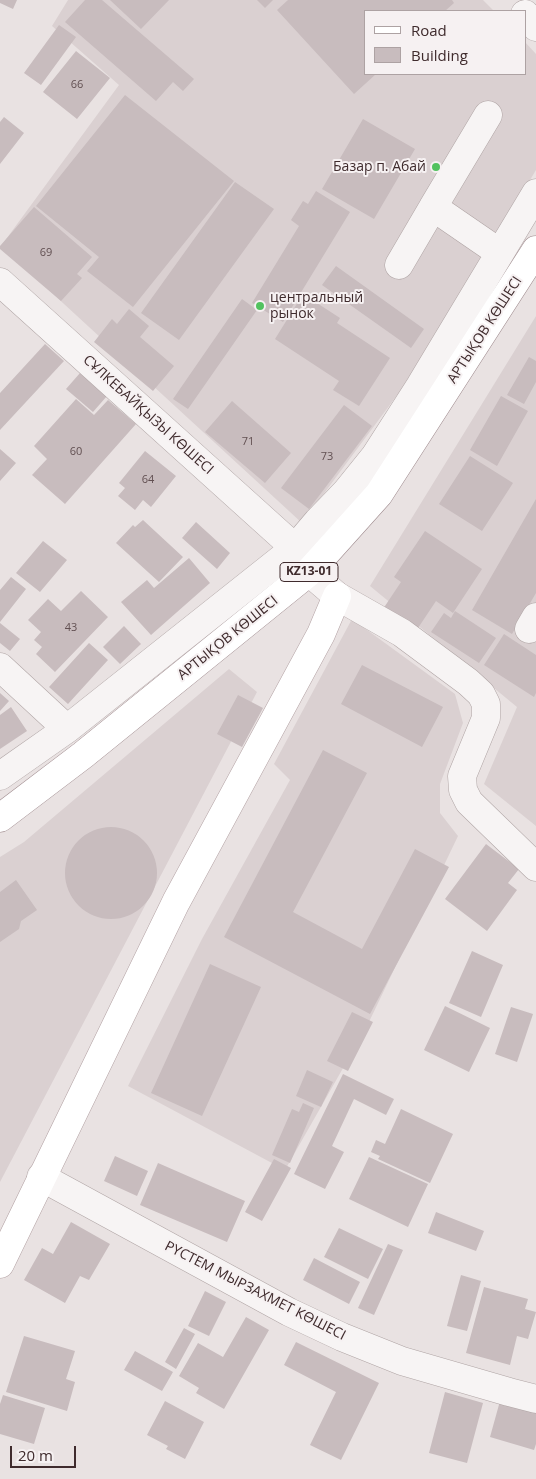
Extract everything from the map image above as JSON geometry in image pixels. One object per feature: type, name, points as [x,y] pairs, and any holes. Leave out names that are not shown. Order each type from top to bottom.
[{"type":"main road","name":"АРТЫҚОВ КӨШЕСІ","points":[[0,818],[83,755],[310,572],[379,494],[536,250]]},
{"type":"main road","points":[[0,1264],[176,902],[321,634],[337,596]]},
{"type":"street","points":[[511,0],[520,10]]},
{"type":"street","points":[[399,265],[488,115]]},
{"type":"street","points":[[0,776],[67,728],[295,548],[376,456],[536,192]]},
{"type":"street","points":[[433,206],[500,253]]},
{"type":"street","name":"СҰЛКЕБАЙҚЫЗЫ КӨШЕСІ","points":[[0,282],[295,548]]},
{"type":"street","points":[[310,572],[337,596],[402,633],[468,682],[480,694],[486,704],[486,718],[462,776],[463,790],[469,802],[536,867]]},
{"type":"street","points":[[0,667],[67,728]]},
{"type":"street","name":"РҮСТЕМ МЫРЗАХМЕТ КӨШЕСІ","points":[[41,1177],[281,1308],[342,1337],[402,1361],[536,1399]]},
{"type":"shaded area","name":"центральный рынок","points":[[68,0],[483,0],[493,10],[364,10],[364,75],[526,75],[526,43],[536,54],[536,170],[418,367],[302,523],[1,246],[119,85],[52,26]]},
{"type":"shaded area","points":[[536,316],[536,826],[484,784],[517,707],[370,586]]},
{"type":"shaded area","points":[[352,619],[455,694],[463,723],[440,784],[440,813],[458,836],[367,1026],[285,1170],[128,1086],[202,939],[290,780],[274,764]]},
{"type":"shaded area","points":[[229,669],[257,692],[0,1182],[0,857],[24,842]]},
{"type":"building","points":[[0,0],[17,0],[13,9],[0,3]]},
{"type":"building","points":[[85,0],[102,0],[194,79],[183,91],[173,82],[156,101],[65,22]]},
{"type":"building","points":[[110,0],[169,0],[141,29]]},
{"type":"building","points":[[257,0],[273,0],[265,8]]},
{"type":"building","points":[[288,0],[452,0],[454,3],[446,10],[364,10],[364,75],[375,75],[354,94],[277,10]]},
{"type":"building","points":[[59,25],[76,37],[41,85],[24,73]]},
{"type":"building","points":[[76,51],[110,78],[77,119],[43,92]]},
{"type":"building","points":[[125,95],[234,181],[133,307],[87,271],[99,257],[36,206]]},
{"type":"building","points":[[4,117],[24,133],[0,164],[0,122]]},
{"type":"building","points":[[363,119],[415,149],[374,219],[322,189]]},
{"type":"building","points":[[235,182],[274,209],[179,340],[141,313]]},
{"type":"building","points":[[316,191],[350,212],[283,322],[252,303],[299,226],[291,220],[303,201],[308,204]]},
{"type":"building","points":[[34,207],[92,257],[77,274],[82,278],[61,301],[0,249],[0,246]]},
{"type":"building","points":[[336,266],[424,329],[411,348],[322,285]]},
{"type":"building","points":[[303,294],[340,318],[337,323],[390,358],[359,406],[333,390],[339,381],[275,339]]},
{"type":"building","points":[[242,299],[257,310],[188,409],[173,399]]},
{"type":"building","points":[[129,309],[149,326],[140,337],[174,366],[153,391],[94,342],[112,319],[117,324]]},
{"type":"building","points":[[45,344],[64,361],[0,430],[0,393]]},
{"type":"building","points":[[529,357],[536,361],[536,382],[524,404],[507,395]]},
{"type":"building","points":[[80,373],[107,396],[93,412],[66,389]]},
{"type":"building","points":[[501,396],[528,411],[497,466],[470,450]]},
{"type":"building","points":[[76,399],[94,415],[108,400],[136,424],[65,504],[32,475],[47,459],[34,446]]},
{"type":"building","points":[[232,401],[291,453],[265,483],[205,432]]},
{"type":"building","points":[[344,405],[372,426],[309,509],[281,488]]},
{"type":"building","points":[[0,449],[16,463],[0,481]]},
{"type":"building","points":[[145,451],[176,476],[151,507],[143,500],[135,510],[118,496],[125,488],[119,483]]},
{"type":"building","points":[[470,456],[513,483],[482,531],[439,504]]},
{"type":"building","points":[[536,499],[536,593],[512,634],[472,610]]},
{"type":"building","points":[[143,520],[183,557],[159,582],[116,543],[133,525],[135,527]]},
{"type":"building","points":[[196,522],[230,553],[217,569],[182,538]]},
{"type":"building","points":[[425,531],[482,569],[453,613],[436,601],[416,631],[383,609],[401,582],[394,577]]},
{"type":"building","points":[[43,541],[67,560],[40,592],[16,573]]},
{"type":"building","points":[[189,558],[210,583],[151,635],[121,602],[147,580],[154,588]]},
{"type":"building","points":[[11,577],[26,589],[0,622],[0,590]]},
{"type":"building","points":[[81,591],[108,617],[55,672],[36,654],[42,647],[34,640],[41,632],[28,620],[48,599],[61,611]]},
{"type":"building","points":[[455,611],[496,638],[479,663],[431,632],[444,613],[451,618]]},
{"type":"building","points":[[0,623],[20,639],[10,651],[0,643]]},
{"type":"building","points":[[124,626],[141,644],[120,664],[103,647]]},
{"type":"building","points":[[504,634],[536,655],[536,693],[534,697],[484,665]]},
{"type":"building","points":[[89,643],[108,660],[68,704],[49,687]]},
{"type":"building","points":[[362,665],[443,707],[422,747],[341,704]]},
{"type":"building","points":[[0,693],[9,701],[0,711]]},
{"type":"building","points":[[238,695],[263,708],[242,747],[217,734]]},
{"type":"building","points":[[11,707],[27,731],[0,749],[0,715]]},
{"type":"building","points":[[323,750],[367,773],[293,912],[362,949],[415,849],[449,867],[370,1014],[224,937]]},
{"type":"building","points":[[111,827],[129,830],[144,840],[154,855],[157,873],[154,891],[144,906],[129,916],[111,919],[93,916],[78,906],[68,891],[65,873],[68,855],[78,840],[93,830]]},
{"type":"building","points":[[486,844],[519,869],[508,883],[517,890],[487,931],[445,899]]},
{"type":"building","points":[[16,880],[37,910],[21,921],[19,929],[0,942],[0,892]]},
{"type":"building","points":[[472,951],[503,965],[481,1017],[449,1003]]},
{"type":"building","points":[[210,964],[261,987],[202,1116],[151,1093]]},
{"type":"building","points":[[445,1006],[490,1028],[469,1072],[424,1050]]},
{"type":"building","points":[[511,1007],[533,1014],[517,1062],[495,1054]]},
{"type":"building","points":[[352,1012],[373,1022],[348,1071],[327,1061]]},
{"type":"building","points":[[307,1070],[333,1082],[321,1107],[296,1096]]},
{"type":"building","points":[[343,1074],[394,1099],[386,1115],[354,1099],[332,1146],[344,1152],[325,1189],[294,1174]]},
{"type":"building","points":[[303,1103],[314,1108],[290,1163],[272,1155],[292,1109],[299,1112]]},
{"type":"building","points":[[401,1109],[453,1134],[430,1183],[378,1159],[380,1156],[371,1152],[376,1140],[385,1144]]},
{"type":"building","points":[[115,1156],[148,1171],[137,1196],[104,1181]]},
{"type":"building","points":[[369,1157],[428,1184],[408,1227],[349,1199]]},
{"type":"building","points":[[274,1159],[291,1168],[262,1221],[245,1212]]},
{"type":"building","points":[[158,1163],[245,1201],[227,1242],[140,1205]]},
{"type":"building","points":[[436,1212],[484,1231],[476,1251],[428,1233]]},
{"type":"building","points":[[71,1222],[110,1244],[89,1280],[80,1276],[65,1303],[24,1280],[42,1248],[53,1254]]},
{"type":"building","points":[[339,1228],[383,1249],[368,1279],[324,1257]]},
{"type":"building","points":[[388,1244],[403,1250],[374,1315],[358,1308]]},
{"type":"building","points":[[314,1258],[360,1282],[349,1304],[303,1280]]},
{"type":"building","points":[[461,1275],[481,1281],[467,1331],[447,1326]]},
{"type":"building","points":[[484,1287],[528,1299],[525,1309],[536,1312],[528,1339],[517,1336],[510,1365],[466,1353]]},
{"type":"building","points":[[205,1291],[226,1302],[209,1336],[188,1326]]},
{"type":"building","points":[[246,1317],[269,1330],[224,1409],[196,1393],[199,1388],[179,1376],[198,1343],[223,1357]]},
{"type":"building","points":[[184,1328],[195,1334],[176,1369],[165,1362]]},
{"type":"building","points":[[24,1336],[75,1351],[66,1379],[75,1382],[67,1411],[6,1392]]},
{"type":"building","points":[[296,1342],[379,1383],[341,1460],[310,1445],[336,1392],[284,1365]]},
{"type":"building","points":[[135,1351],[173,1372],[162,1391],[124,1370]]},
{"type":"building","points":[[445,1392],[483,1403],[467,1463],[429,1453]]},
{"type":"building","points":[[3,1395],[45,1408],[34,1444],[0,1434],[0,1404]]},
{"type":"building","points":[[165,1401],[204,1422],[185,1459],[166,1449],[168,1446],[147,1435]]},
{"type":"building","points":[[500,1401],[536,1411],[536,1444],[534,1450],[490,1437]]},
{"type":"place","name":"Базар п. Абай","points":[[436,167]]},
{"type":"place","name":"центральный рынок","points":[[260,306]]}]
